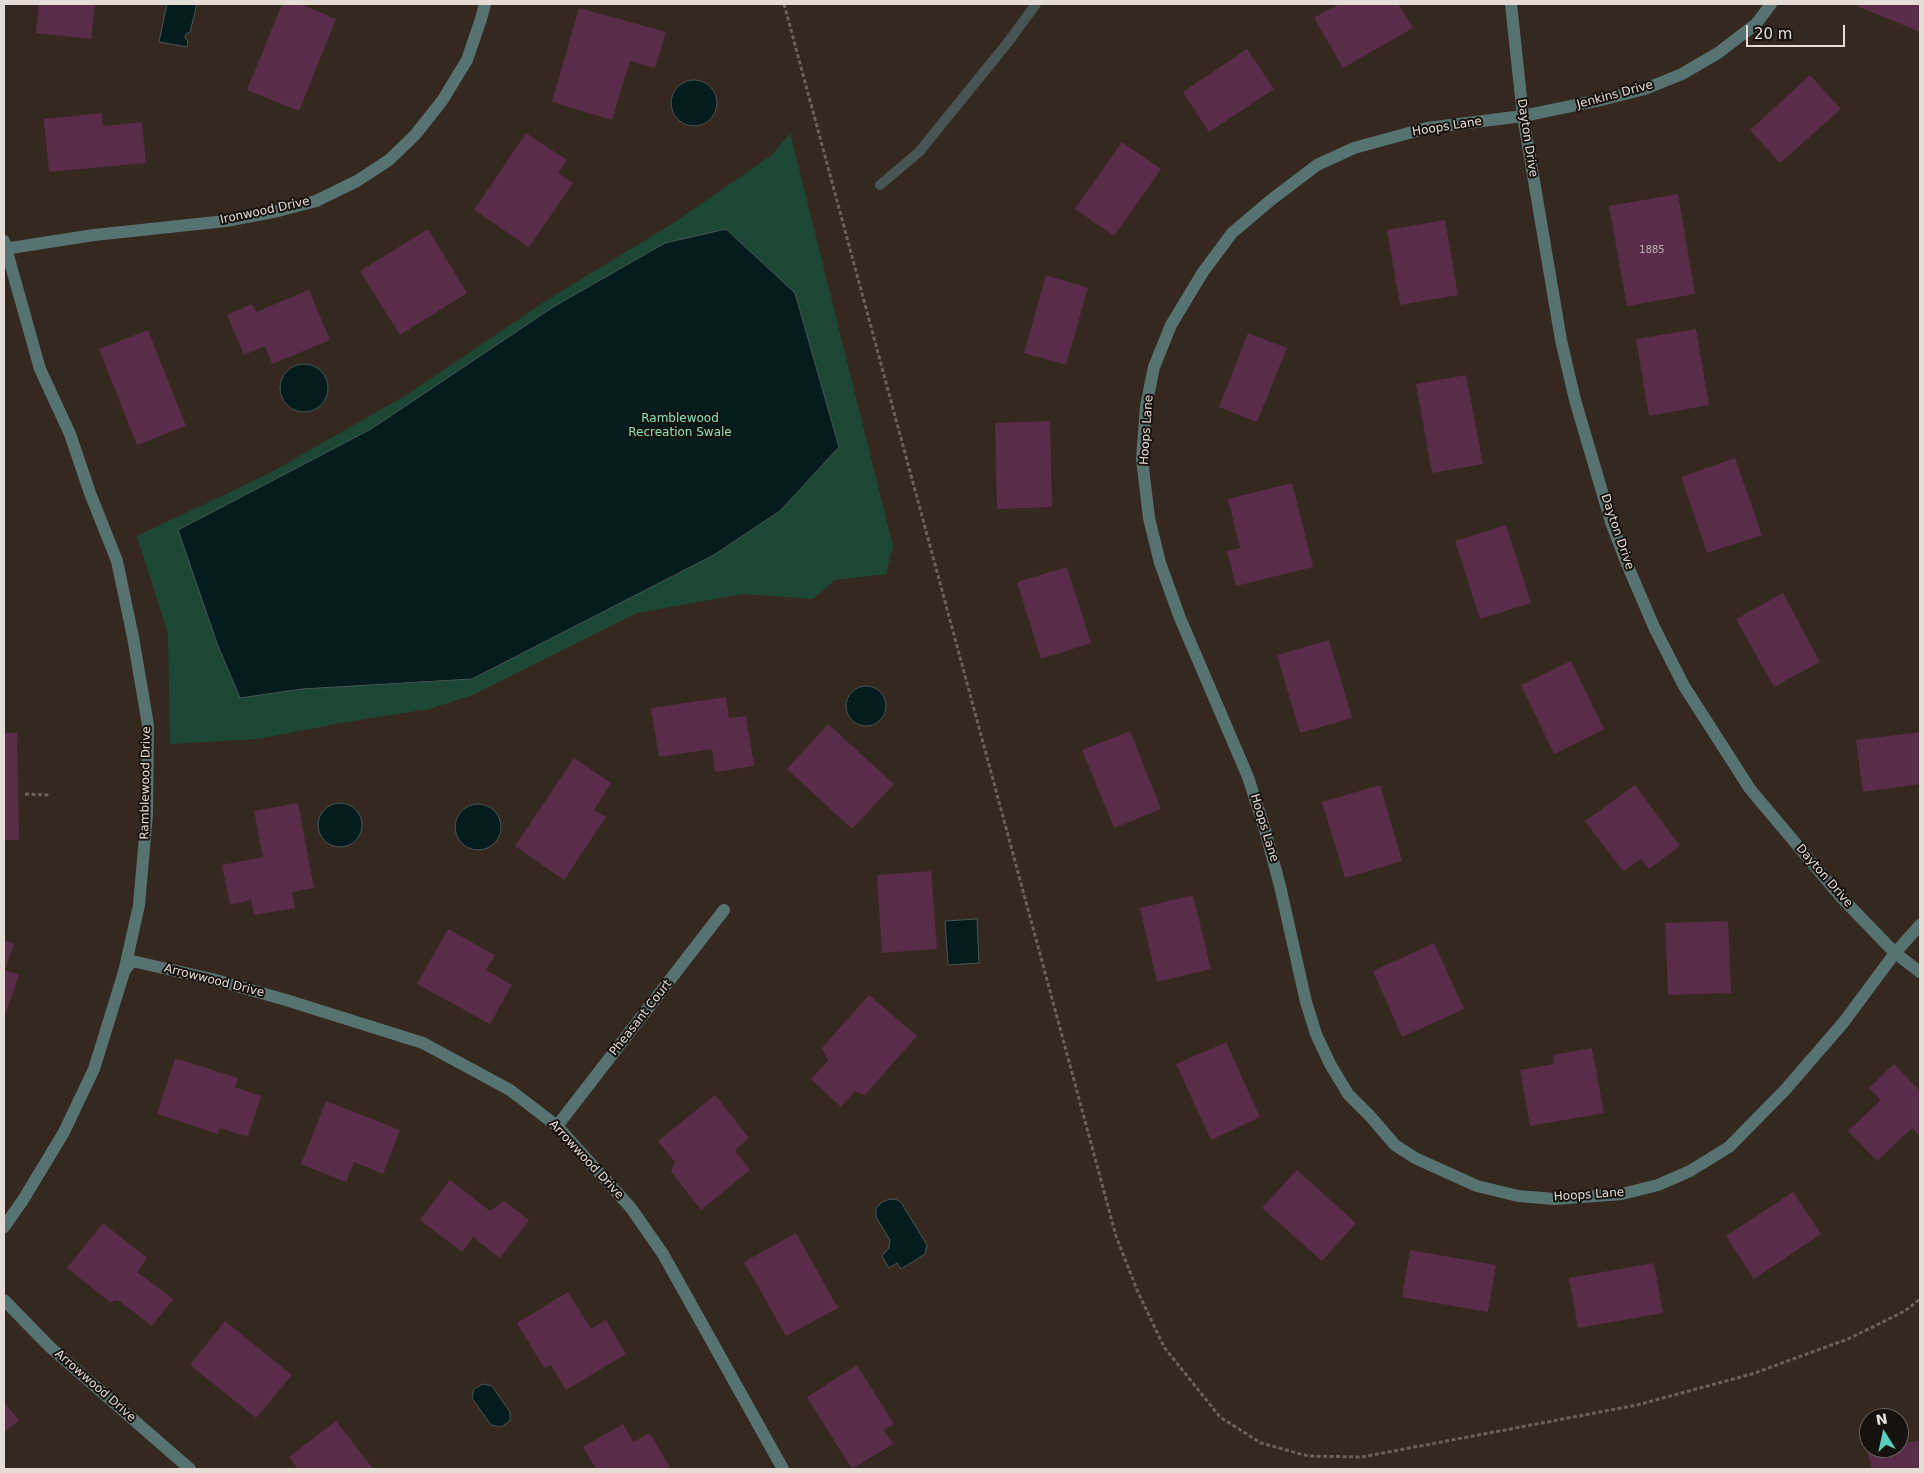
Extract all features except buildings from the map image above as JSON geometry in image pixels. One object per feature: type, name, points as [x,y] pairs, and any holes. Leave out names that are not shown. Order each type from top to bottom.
[{"type":"street","name":"Ironwood Drive","points":[[4,246],[235,219],[316,201],[357,181],[389,160],[415,135],[442,101],[467,60],[485,4]]},
{"type":"street","name":"Dayton Drive","points":[[1511,4],[1523,116],[1561,340],[1575,400],[1611,522],[1627,564],[1654,627],[1684,686],[1750,789],[1840,896],[1895,953],[1920,972]]},
{"type":"street","name":"Jenkins Drive","points":[[1523,116],[1605,100],[1645,89],[1682,74],[1718,53],[1756,24],[1771,4]]},
{"type":"street","name":"Hoops Lane","points":[[1523,116],[1427,128],[1354,148],[1317,165],[1232,233],[1203,272],[1171,325],[1154,367],[1146,406],[1142,459],[1149,518],[1160,563],[1180,618],[1248,777],[1266,830],[1306,1002],[1316,1034],[1330,1064],[1348,1094],[1395,1145],[1415,1158],[1477,1186],[1518,1196],[1556,1199],[1622,1194],[1658,1185],[1690,1171],[1729,1147],[1785,1090],[1843,1023],[1895,953]]},
{"type":"street","name":"Ramblewood Drive","points":[[4,246],[40,369],[70,434],[90,493],[117,561],[133,637],[148,726],[147,814],[140,905],[124,972],[94,1069],[64,1132],[23,1200],[4,1227]]},
{"type":"street","name":"Pheasant Court","points":[[557,1126],[724,910]]},
{"type":"street","points":[[1895,953],[1920,925]]},
{"type":"street","name":"Arrowwood Drive","points":[[124,972],[132,961],[212,979],[286,1000],[423,1043],[510,1090],[557,1126],[631,1208],[663,1254],[783,1469]]},
{"type":"street","name":"Arrowwood Drive","points":[[4,1300],[50,1347],[190,1469]]},
{"type":"path","points":[[784,4],[1116,1236],[1136,1290],[1164,1347],[1220,1417],[1262,1442],[1308,1456],[1362,1457],[1637,1405],[1752,1374],[1848,1339],[1905,1311],[1920,1299]]},
{"type":"path","points":[[25,794],[51,795]]},
{"type":"green space","name":"Ramblewood Recreation Swale","points":[[790,133],[893,546],[886,574],[835,580],[813,599],[743,594],[637,613],[470,696],[429,709],[258,739],[170,744],[168,634],[137,536],[268,474],[408,394],[547,300],[675,222],[772,155]]},
{"type":"water","points":[[167,4],[197,4],[190,32],[186,34],[185,38],[188,41],[187,47],[159,42]]},
{"type":"water","points":[[689,80],[699,80],[713,90],[717,103],[713,116],[707,122],[699,126],[689,126],[675,116],[671,108],[671,98],[681,84]]},
{"type":"water","name":"Ramblewood Recreation Swale","points":[[726,229],[795,293],[839,447],[780,511],[714,555],[472,679],[302,689],[240,698],[218,646],[178,530],[371,429],[553,307],[665,243]]},
{"type":"water","points":[[299,364],[309,364],[321,371],[328,383],[328,393],[321,405],[309,412],[299,412],[291,408],[284,401],[280,393],[280,383],[284,375],[291,368]]},
{"type":"water","points":[[870,686],[877,689],[883,695],[886,706],[885,714],[877,723],[870,726],[862,726],[855,723],[847,714],[846,702],[849,695],[858,687]]},
{"type":"water","points":[[340,803],[352,807],[358,813],[362,825],[358,837],[352,843],[340,847],[328,843],[322,837],[318,825],[322,813],[328,807]]},
{"type":"water","points":[[483,804],[495,810],[500,818],[500,836],[495,844],[487,849],[473,850],[461,844],[456,836],[455,822],[461,810],[469,805]]},
{"type":"water","points":[[977,919],[979,963],[948,965],[945,921]]},
{"type":"water","points":[[890,1199],[898,1200],[902,1204],[927,1245],[925,1254],[901,1269],[897,1263],[889,1268],[882,1256],[889,1248],[890,1240],[876,1217],[876,1208],[882,1202]]},
{"type":"water","points":[[483,1384],[492,1386],[510,1412],[510,1421],[501,1427],[491,1425],[472,1398],[474,1389]]},
{"type":"waterway","points":[[880,185],[919,152],[1009,41],[1036,4]]}]
